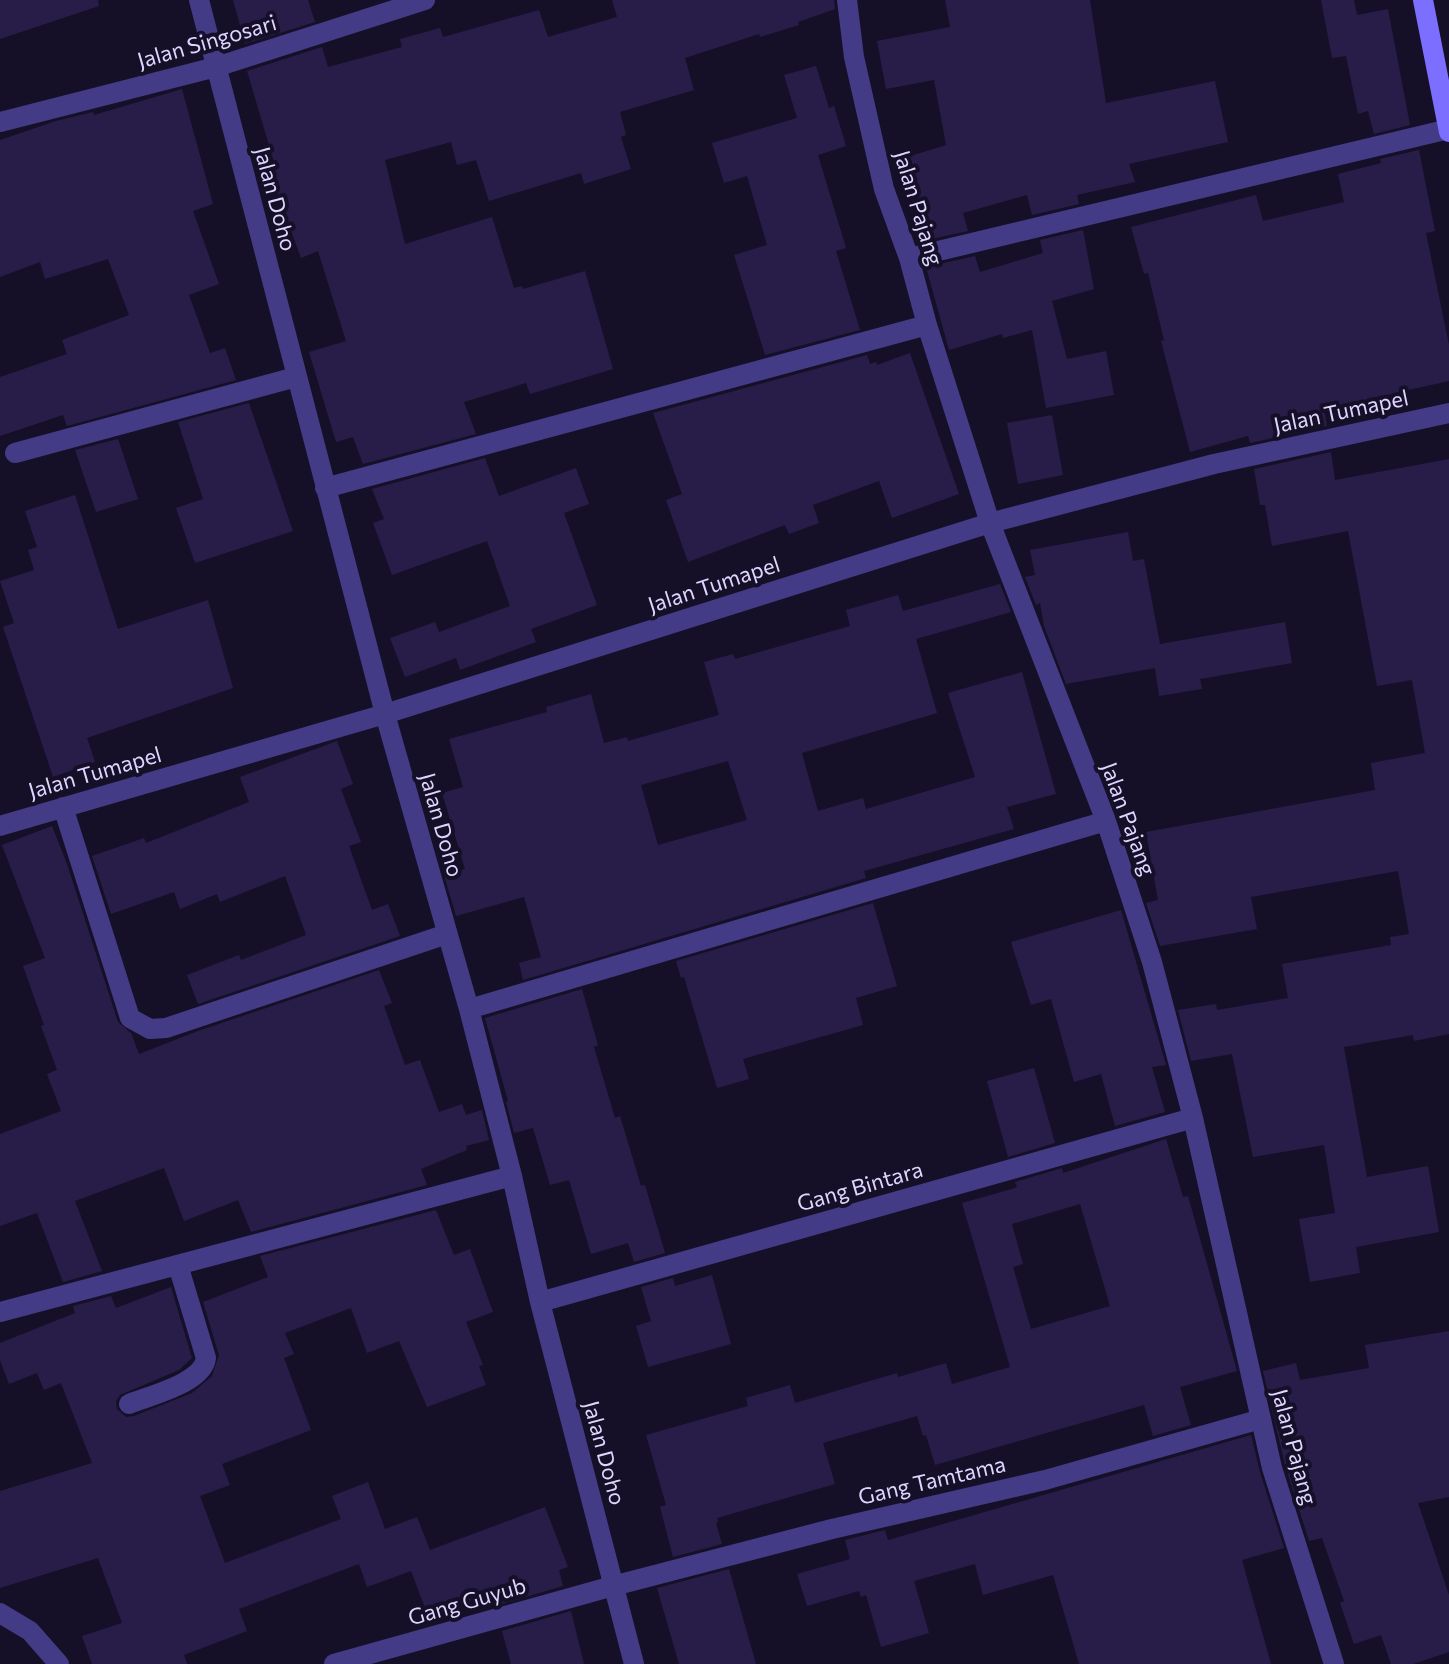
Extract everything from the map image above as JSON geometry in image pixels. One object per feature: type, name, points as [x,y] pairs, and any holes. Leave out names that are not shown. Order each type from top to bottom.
[{"type":"street","name":"Jalan Doho","points":[[199,0],[385,714],[469,1009],[512,1176],[540,1302],[634,1664]]},
{"type":"street","name":"Jalan Singosari","points":[[0,122],[216,67],[425,0]]},
{"type":"street","name":"Jalan Pajang","points":[[847,0],[854,57],[884,189],[909,258],[927,325],[990,523],[1106,821],[1152,962],[1193,1118],[1272,1468],[1334,1664]]},
{"type":"street","points":[[909,258],[1449,130],[1423,0]]},
{"type":"street","points":[[325,488],[927,325]]},
{"type":"street","points":[[15,453],[296,377]]},
{"type":"street","name":"Jalan Tumapel","points":[[0,826],[385,714],[990,523],[1214,464],[1449,413]]},
{"type":"street","points":[[63,807],[130,1018],[150,1029],[166,1028],[447,934]]},
{"type":"street","points":[[469,1009],[1106,821]]},
{"type":"street","name":"Gang Bintara","points":[[540,1302],[1193,1118]]},
{"type":"street","points":[[0,1312],[512,1176]]},
{"type":"street","points":[[129,1404],[194,1378],[205,1364],[206,1358],[178,1265]]},
{"type":"street","name":"Gang Tamtama","points":[[613,1586],[832,1529],[1045,1480],[1261,1419]]},
{"type":"street","name":"Gang Guyub","points":[[334,1664],[613,1586]]},
{"type":"street","points":[[0,1613],[30,1631],[59,1664]]},
{"type":"building","points":[[0,0],[98,0],[99,6],[0,39]]},
{"type":"building","points":[[233,0],[308,0],[315,22],[245,44]]},
{"type":"building","points":[[612,0],[834,0],[835,9],[798,22],[799,25],[760,37],[759,34],[685,58],[694,90],[620,112],[626,135],[621,137],[631,169],[584,184],[581,173],[489,201],[476,160],[457,165],[451,142],[385,160],[405,244],[492,217],[514,288],[522,286],[523,289],[585,271],[613,369],[530,394],[526,383],[464,402],[476,434],[363,464],[353,437],[336,442],[309,352],[346,341],[318,251],[301,258],[267,165],[274,162],[247,71],[322,47],[328,67],[402,47],[400,39],[440,28],[443,37],[539,10],[548,37],[617,17]]},
{"type":"building","points":[[945,0],[1090,0],[1106,103],[1215,81],[1228,142],[1129,164],[1135,182],[1077,195],[1079,204],[1032,215],[1027,195],[963,213],[968,231],[931,239],[904,158],[946,145],[934,80],[886,89],[877,41],[950,27]]},
{"type":"building","points":[[1321,0],[1354,0],[1357,15],[1388,9],[1410,125],[1374,134],[1368,111],[1358,114],[1346,56],[1332,58]]},
{"type":"building","points":[[816,66],[829,108],[834,106],[846,146],[818,155],[846,248],[836,251],[860,330],[765,355],[734,255],[767,245],[747,176],[724,183],[712,143],[797,118],[784,75]]},
{"type":"building","points":[[182,89],[213,204],[193,211],[219,284],[189,295],[210,353],[225,348],[236,380],[67,426],[63,415],[0,436],[0,377],[67,354],[62,340],[129,315],[108,259],[45,279],[40,262],[0,277],[0,140],[56,121],[93,112],[94,115]]},
{"type":"building","points":[[1419,150],[1435,231],[1426,233],[1449,345],[1449,381],[1324,409],[1327,426],[1250,443],[1248,436],[1190,452],[1161,341],[1164,340],[1148,273],[1144,274],[1131,227],[1256,195],[1263,221],[1344,202],[1338,174],[1381,163],[1380,159]]},
{"type":"building","points":[[1083,230],[1094,289],[1052,301],[1067,359],[1106,351],[1114,395],[1046,408],[1032,330],[1003,338],[1002,334],[949,350],[926,267],[975,256],[980,272],[1043,253],[1040,240]]},
{"type":"building","points":[[910,353],[959,494],[892,518],[879,481],[813,505],[819,523],[789,534],[785,525],[688,562],[666,500],[682,494],[653,413],[867,355],[870,364],[876,362],[877,365]]},
{"type":"building","points":[[249,403],[293,531],[195,563],[176,508],[203,499],[178,422]]},
{"type":"building","points":[[1052,415],[1063,475],[1018,484],[1007,423]]},
{"type":"building","points":[[118,439],[138,499],[96,512],[75,450]]},
{"type":"building","points":[[1331,452],[1335,480],[1449,459],[1449,1034],[1414,1041],[1413,1035],[1344,1047],[1367,1177],[1428,1166],[1439,1232],[1356,1247],[1360,1273],[1310,1282],[1299,1219],[1335,1213],[1324,1145],[1253,1157],[1232,1054],[1191,1061],[1178,1010],[1216,1004],[1217,1010],[1288,998],[1282,964],[1391,945],[1390,937],[1409,934],[1398,871],[1251,897],[1257,929],[1160,946],[1146,903],[1158,900],[1146,832],[1375,790],[1371,763],[1425,753],[1412,680],[1377,686],[1348,531],[1272,546],[1265,505],[1260,505],[1254,469]]},
{"type":"building","points":[[485,458],[499,496],[576,468],[589,504],[564,513],[597,605],[531,629],[536,642],[460,670],[456,658],[405,677],[390,638],[435,622],[439,632],[510,606],[487,541],[392,575],[373,523],[384,519],[372,489]]},
{"type":"building","points":[[75,495],[118,629],[208,600],[233,688],[87,738],[95,762],[53,777],[3,627],[14,623],[0,581],[34,570],[28,550],[37,547],[25,511]]},
{"type":"building","points":[[1128,532],[1133,561],[1144,559],[1160,644],[1285,622],[1292,663],[1200,679],[1202,689],[1159,696],[1155,668],[1066,684],[1044,626],[1040,603],[1036,605],[1025,577],[1035,575],[1030,550]]},
{"type":"building","points":[[1000,584],[1011,612],[916,639],[937,713],[802,753],[818,811],[863,798],[866,809],[975,777],[948,693],[1022,672],[1056,794],[1007,807],[1014,829],[864,871],[866,878],[523,980],[519,963],[541,957],[524,897],[456,916],[444,875],[465,869],[442,793],[463,787],[449,739],[547,712],[546,707],[591,694],[604,743],[627,737],[628,741],[719,715],[704,662],[733,654],[735,659],[850,626],[846,610],[898,595],[903,611]],"holes":[[[728,761],[747,820],[658,845],[641,785]]]},
{"type":"building","points":[[337,741],[353,784],[341,789],[361,842],[349,846],[372,910],[388,904],[400,936],[198,1004],[187,975],[239,955],[241,960],[306,935],[285,876],[220,902],[217,894],[180,909],[174,892],[111,914],[92,856],[144,838],[146,843],[249,802],[240,777]]},
{"type":"building","points":[[52,826],[118,1022],[131,1033],[139,1054],[379,970],[392,1003],[384,1006],[405,1065],[420,1060],[439,1112],[462,1104],[466,1115],[482,1110],[489,1140],[466,1146],[467,1150],[421,1169],[427,1185],[251,1232],[238,1200],[184,1221],[164,1168],[75,1201],[102,1271],[63,1282],[37,1213],[0,1226],[0,1134],[61,1111],[47,1074],[57,1070],[23,966],[45,958],[2,845]]},
{"type":"building","points":[[873,903],[897,986],[856,998],[863,1025],[743,1059],[749,1079],[717,1088],[684,977],[681,978],[676,961]]},
{"type":"building","points":[[1121,910],[1166,1065],[1152,1067],[1165,1112],[1115,1126],[1101,1074],[1074,1082],[1051,999],[1031,1005],[1011,942]]},
{"type":"building","points":[[582,989],[598,1045],[594,1047],[615,1118],[620,1116],[665,1253],[634,1262],[628,1243],[591,1254],[569,1180],[550,1185],[533,1128],[514,1133],[485,1018]]},
{"type":"building","points":[[1034,1068],[1055,1143],[1008,1157],[987,1081]]},
{"type":"building","points":[[1166,1139],[1183,1197],[1188,1196],[1237,1371],[1180,1387],[1191,1425],[1153,1436],[1144,1405],[935,1465],[917,1416],[823,1443],[835,1484],[717,1518],[722,1544],[673,1557],[660,1507],[666,1505],[646,1435],[748,1406],[746,1398],[790,1385],[795,1403],[897,1373],[898,1377],[946,1363],[952,1384],[1010,1367],[962,1203],[1012,1189],[1017,1187],[1015,1182],[1062,1168],[1063,1173]],"holes":[[[1080,1204],[1110,1306],[1031,1329],[1013,1267],[1023,1264],[1012,1224]]]},
{"type":"building","points":[[436,1210],[454,1255],[470,1249],[493,1312],[466,1322],[483,1365],[479,1366],[486,1385],[427,1407],[399,1341],[367,1353],[351,1308],[285,1333],[294,1354],[284,1358],[311,1430],[222,1464],[230,1485],[200,1496],[225,1563],[341,1519],[332,1496],[368,1482],[385,1529],[417,1517],[430,1550],[545,1507],[568,1567],[559,1570],[563,1586],[495,1606],[491,1593],[428,1616],[411,1571],[367,1587],[359,1564],[239,1609],[247,1631],[184,1655],[187,1664],[92,1664],[82,1636],[122,1623],[98,1558],[0,1588],[0,1491],[92,1463],[61,1383],[44,1390],[37,1373],[9,1384],[0,1360],[0,1343],[75,1313],[73,1306],[111,1296],[116,1308],[171,1287],[192,1358],[179,1370],[120,1395],[116,1401],[117,1409],[126,1417],[134,1416],[192,1393],[212,1376],[219,1355],[203,1302],[268,1277],[260,1256]]},
{"type":"building","points":[[712,1275],[731,1344],[648,1367],[636,1326],[651,1321],[641,1287],[673,1278],[675,1286]]},
{"type":"building","points":[[1449,1331],[1449,1497],[1418,1503],[1449,1595],[1449,1652],[1413,1664],[1391,1664],[1381,1635],[1354,1644],[1340,1603],[1344,1601],[1322,1538],[1309,1541],[1285,1465],[1263,1371],[1296,1363],[1300,1380],[1369,1368],[1365,1345]]},
{"type":"building","points":[[1251,1435],[1284,1548],[1242,1560],[1271,1664],[1079,1664],[1053,1575],[983,1595],[975,1564],[914,1581],[929,1633],[881,1647],[866,1595],[861,1597],[859,1591],[807,1606],[797,1574],[850,1559],[845,1540],[885,1530],[888,1540]]},
{"type":"building","points":[[729,1569],[756,1664],[679,1664],[657,1588]]},
{"type":"building","points":[[571,1611],[584,1664],[511,1664],[502,1631]]}]
